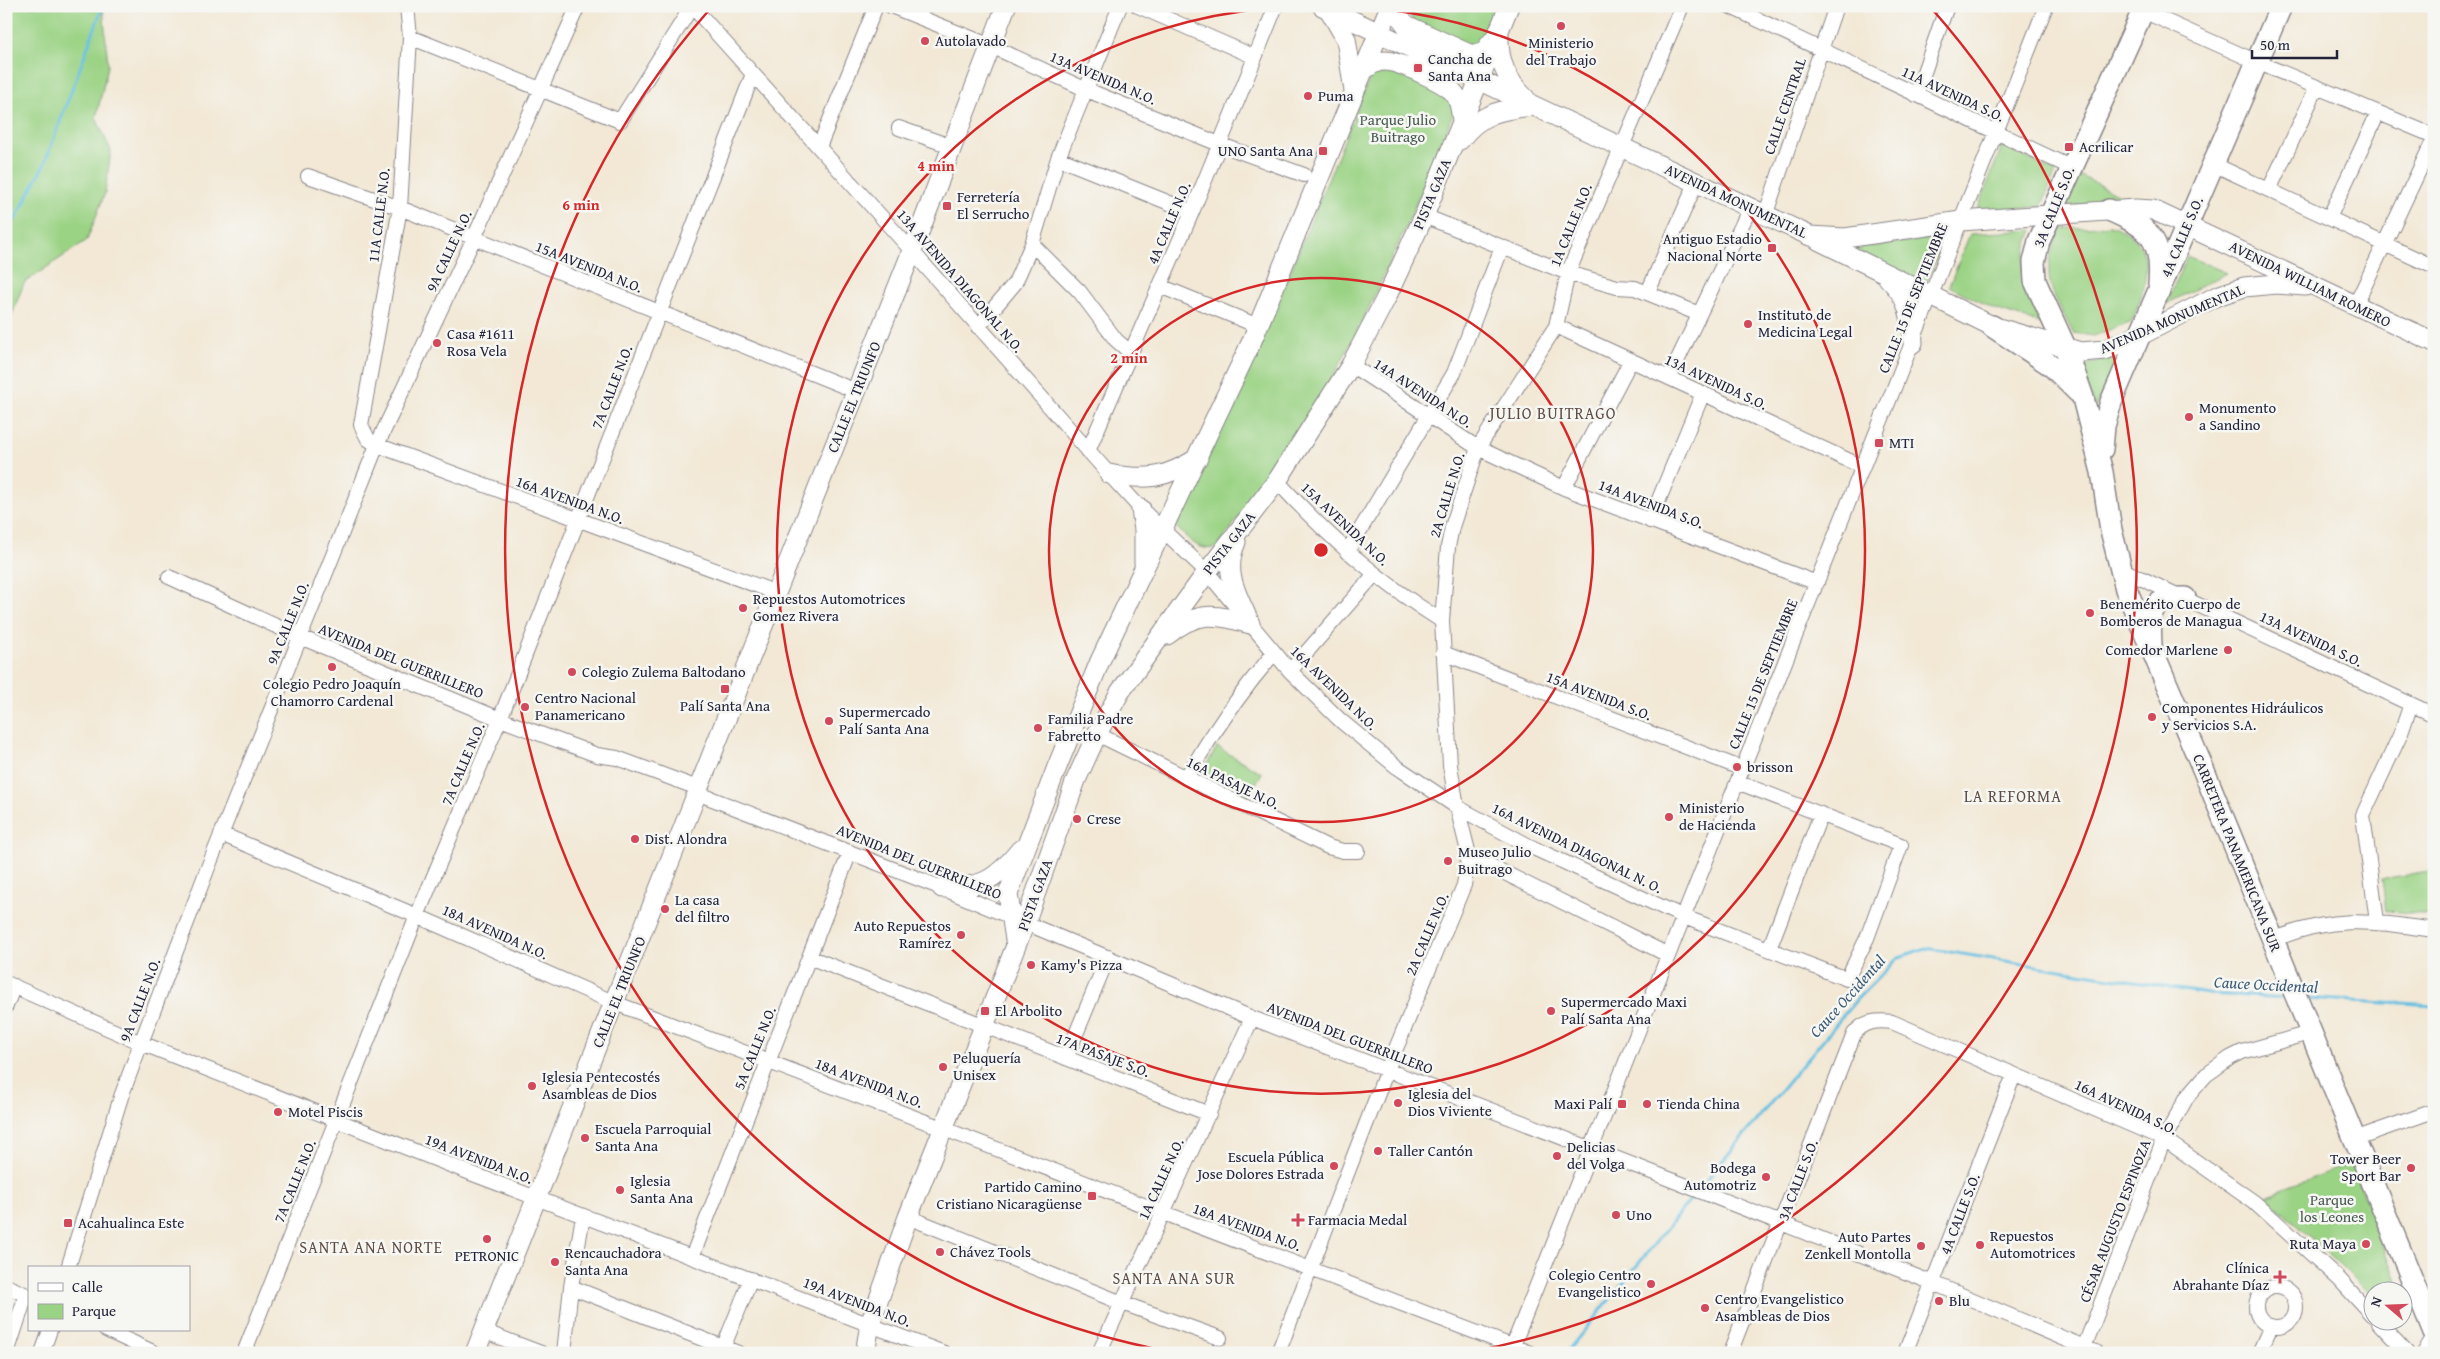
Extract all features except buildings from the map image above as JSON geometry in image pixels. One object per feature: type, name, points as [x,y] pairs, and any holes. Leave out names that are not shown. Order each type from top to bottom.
[{"type":"highway","name":"4A CALLE S.O.","points":[[2102,472],[2104,426],[2108,410],[2281,6]]},
{"type":"highway","name":"3A CALLE S.O.","points":[[2102,472],[2084,398],[2066,349],[2039,293],[2034,276],[2037,247],[2140,8]]},
{"type":"highway","points":[[2110,210],[2135,221],[2152,238],[2159,259],[2158,294]]},
{"type":"highway","points":[[1992,326],[2052,366],[2084,398]]},
{"type":"highway","name":"CARRETERA PANAMERICANA SUR","points":[[2102,472],[2120,568],[2134,610],[2204,771],[2310,1034],[2434,1332]]},
{"type":"highway","points":[[2151,650],[2150,620],[2158,602],[2168,597],[2185,598]]},
{"type":"main road","name":"CALLE EL TRIUNFO","points":[[475,1353],[953,147],[1006,6]]},
{"type":"main road","name":"PISTA GAZA","points":[[1018,920],[1008,894],[1100,661],[1198,458],[1258,326],[1390,6]]},
{"type":"main road","points":[[1398,6],[1400,17],[1406,25],[1469,54],[1482,54],[1500,30]]},
{"type":"main road","name":"PISTA GAZA","points":[[985,1026],[1016,946],[1018,920],[1097,734],[1120,692],[1207,572],[1277,481],[1351,365],[1386,298],[1424,216],[1509,6]]},
{"type":"main road","name":"AVENIDA MONUMENTAL","points":[[1332,7],[1379,34],[1810,236],[1992,326],[2066,349],[2081,352],[2100,352],[2217,296],[2244,287],[2276,284],[2306,286],[2333,295]]},
{"type":"main road","points":[[1332,7],[1346,39],[1354,94]]},
{"type":"main road","points":[[1500,30],[1500,58],[1504,72],[1512,85],[1532,106]]},
{"type":"main road","points":[[1364,70],[1376,62],[1387,60],[1440,82],[1453,92],[1458,101],[1462,122]]},
{"type":"main road","points":[[1448,157],[1469,128],[1479,120],[1505,109],[1532,106]]},
{"type":"main road","name":"AVENIDA MONUMENTAL","points":[[1810,236],[1851,238],[1961,221],[2110,210],[2153,210],[2187,225]]},
{"type":"main road","name":"AVENIDA WILLIAM ROMERO","points":[[2187,225],[2434,342]]},
{"type":"main road","points":[[1877,269],[1897,287],[1905,298],[1911,314],[1912,344]]},
{"type":"main road","points":[[1109,474],[1131,478],[1160,476],[1180,469],[1198,458]]},
{"type":"main road","points":[[1141,509],[1145,551],[1143,572]]},
{"type":"main road","points":[[1242,527],[1232,553],[1230,571],[1250,624]]},
{"type":"main road","points":[[1155,645],[1182,624],[1202,616],[1224,616],[1250,624]]},
{"type":"main road","points":[[942,888],[965,888],[981,884],[1005,867],[1027,842]]},
{"type":"main road","points":[[864,1353],[870,1324],[908,1217],[985,1026]]},
{"type":"street","name":"11A CALLE N.O.","points":[[361,425],[400,208],[410,36],[407,6]]},
{"type":"street","name":"9A CALLE N.O.","points":[[69,1266],[121,1097],[141,1043],[221,834],[377,445],[474,238],[578,6]]},
{"type":"street","points":[[410,36],[620,121],[692,6]]},
{"type":"street","name":"13A AVENIDA DIAGONAL N.O.","points":[[692,6],[706,13],[753,74],[912,250],[1088,451],[1141,509],[1207,572]]},
{"type":"street","points":[[819,147],[876,6]]},
{"type":"street","name":"13A AVENIDA N.O.","points":[[891,6],[991,46],[1087,90],[1219,144],[1304,175]]},
{"type":"street","points":[[978,327],[1015,283],[1032,244],[1058,158],[1120,6]]},
{"type":"street","points":[[1138,6],[1254,57]]},
{"type":"street","name":"4A CALLE N.O.","points":[[1088,451],[1192,212],[1276,6]]},
{"type":"street","name":"1A CALLE N.O.","points":[[1478,448],[1556,326],[1568,273],[1682,6]]},
{"type":"street","name":"11A AVENIDA S.O.","points":[[1729,6],[2070,167]]},
{"type":"street","name":"CALLE CENTRAL","points":[[1669,378],[1700,314],[1758,212],[1821,50],[1836,6]]},
{"type":"street","points":[[1916,95],[1948,6]]},
{"type":"street","name":"CALLE 15 DE SEPTIEMBRE","points":[[1511,1349],[2046,6]]},
{"type":"street","points":[[2140,8],[2257,62],[2434,138],[2355,306]]},
{"type":"street","name":"7A CALLE N.O.","points":[[244,1353],[417,916],[500,719],[753,74]]},
{"type":"street","points":[[2269,190],[2316,87]]},
{"type":"street","points":[[2328,218],[2378,113]]},
{"type":"street","points":[[899,128],[953,147]]},
{"type":"street","points":[[1058,158],[1192,212]]},
{"type":"street","points":[[2213,164],[2434,267]]},
{"type":"street","name":"15A AVENIDA N.O.","points":[[308,176],[400,208],[856,391]]},
{"type":"street","points":[[1648,292],[1696,183]]},
{"type":"street","points":[[1424,216],[1568,273],[1618,287],[1635,288],[1648,292],[1700,314]]},
{"type":"street","points":[[1032,244],[1080,292],[1116,340],[1131,353]]},
{"type":"street","points":[[1347,552],[1454,373],[1502,247]]},
{"type":"street","points":[[1160,286],[1258,326]]},
{"type":"street","name":"13A AVENIDA S.O.","points":[[1556,326],[1862,467]]},
{"type":"street","points":[[1564,488],[1631,360]]},
{"type":"street","name":"14A AVENIDA N.O.","points":[[1351,365],[1478,448]]},
{"type":"street","points":[[1650,521],[1703,393]]},
{"type":"street","name":"16A AVENIDA N.O.","points":[[361,425],[368,439],[377,445],[578,521],[777,593]]},
{"type":"street","name":"14A AVENIDA S.O.","points":[[1478,448],[1564,488],[1817,583]]},
{"type":"street","name":"2A CALLE N.O.","points":[[1278,1353],[1387,1070],[1464,886],[1469,855],[1457,808],[1450,765],[1442,621],[1448,547],[1458,503],[1478,448]]},
{"type":"street","name":"15A AVENIDA N.O.","points":[[1277,481],[1311,518],[1374,575],[1442,621]]},
{"type":"street","name":"13A AVENIDA S.O.","points":[[2120,568],[2434,715]]},
{"type":"street","name":"16A AVENIDA N.O.","points":[[1207,572],[1290,671],[1341,721],[1390,761],[1457,808]]},
{"type":"street","points":[[1290,671],[1374,575]]},
{"type":"street","name":"AVENIDA DEL GUERRILLERO","points":[[169,577],[300,637],[500,719],[597,755],[617,758],[697,793],[942,888],[1252,1018],[1591,1148],[1932,1283],[2083,1350],[2098,1353]]},
{"type":"street","points":[[1186,778],[1217,726],[1241,692],[1274,653]]},
{"type":"street","name":"15A AVENIDA S.O.","points":[[1443,653],[1740,776],[1822,814],[1901,845],[1867,938],[1848,979],[1769,949]]},
{"type":"street","points":[[2377,922],[2363,815],[2401,733],[2411,704]]},
{"type":"street","name":"16A PASAJE N.O.","points":[[1097,734],[1328,847],[1343,851],[1358,851]]},
{"type":"street","name":"16A AVENIDA DIAGONAL N. O.","points":[[1457,808],[1531,847],[1684,917],[1769,949]]},
{"type":"street","points":[[1769,949],[1822,814]]},
{"type":"street","name":"18A AVENIDA N.O.","points":[[221,834],[417,916],[615,1003],[1095,1186],[1163,1214],[1310,1267],[1511,1349],[1530,1353]]},
{"type":"street","name":"5A CALLE N.O.","points":[[692,1257],[850,852]]},
{"type":"street","points":[[1469,855],[1668,955]]},
{"type":"street","points":[[2272,940],[2299,929],[2328,923],[2377,922],[2434,930]]},
{"type":"street","name":"17A PASAJE S.O.","points":[[809,957],[1209,1114]]},
{"type":"street","points":[[1066,1058],[1108,957]]},
{"type":"street","points":[[6,1006],[10,985]]},
{"type":"street","name":"19A AVENIDA N.O.","points":[[10,985],[141,1043],[536,1199],[944,1353]]},
{"type":"street","name":"1A CALLE N.O.","points":[[1099,1353],[1252,1018]]},
{"type":"street","name":"16A AVENIDA S.O.","points":[[1880,1020],[1892,1022],[2164,1139],[2254,1202],[2339,1279],[2362,1304]]},
{"type":"street","name":"3A CALLE S.O.","points":[[1730,1353],[1854,1034],[1860,1027],[1880,1020]]},
{"type":"street","name":"CÉSAR AUGUSTO ESPINOZA","points":[[2083,1350],[2164,1139],[2194,1087],[2219,1065],[2242,1052],[2310,1034]]},
{"type":"street","name":"4A CALLE S.O.","points":[[1905,1353],[2014,1075]]},
{"type":"street","points":[[2354,1140],[2434,1111]]},
{"type":"street","points":[[564,1353],[571,1287],[583,1216]]},
{"type":"street","points":[[908,1217],[1122,1303],[1220,1338]]},
{"type":"street","points":[[722,1350],[751,1279]]},
{"type":"street","points":[[6,1286],[28,1295],[7,1353]]},
{"type":"street","points":[[571,1287],[722,1350],[738,1353]]},
{"type":"street","points":[[2259,1353],[2271,1326]]},
{"type":"street","points":[[484,1331],[541,1353]]},
{"type":"street","points":[[42,1353],[49,1332]]},
{"type":"street","points":[[110,1332],[155,1353]]},
{"type":"street","points":[[2387,1332],[2407,1353]]},
{"type":"street","points":[[2424,1353],[2434,1338]]},
{"type":"green space","points":[[6,6],[103,6],[108,66],[96,118],[111,151],[105,193],[87,240],[24,283],[6,330]]},
{"type":"green space","points":[[1406,6],[1502,6],[1487,40],[1473,47],[1413,21]]},
{"type":"green space","name":"Parque Julio Buitrago","points":[[1385,65],[1451,94],[1455,109],[1410,218],[1364,318],[1325,392],[1218,547],[1205,548],[1195,544],[1176,527],[1261,343],[1373,70]]},
{"type":"green space","points":[[2002,146],[2056,172],[2041,207],[1977,211]]},
{"type":"green space","points":[[2075,173],[2135,203],[2061,206]]},
{"type":"green space","points":[[2110,225],[2126,232],[2137,242],[2143,253],[2146,265],[2142,293],[2132,321],[2094,336],[2073,333],[2058,304],[2050,283],[2050,260],[2054,246],[2060,229]]},
{"type":"green space","points":[[2033,230],[2024,258],[2024,279],[2045,325],[1992,308],[1949,286],[1970,234]]},
{"type":"green space","points":[[1945,236],[1926,284],[1845,245],[1876,246]]},
{"type":"green space","points":[[2187,256],[2227,273],[2166,304]]},
{"type":"green space","points":[[2124,351],[2095,407],[2077,364],[2096,363]]},
{"type":"green space","points":[[1217,747],[1262,773],[1247,799],[1202,773]]},
{"type":"green space","points":[[2434,870],[2434,915],[2386,911],[2382,879]]},
{"type":"green space","name":"Parque los Leones","points":[[2352,1163],[2398,1282],[2362,1282],[2362,1286],[2266,1196]]},
{"type":"waterway","points":[[6,231],[16,218],[44,165],[103,6]]},
{"type":"waterway","name":"Cauce Occidental","points":[[1701,1187],[1857,999],[1899,957],[1926,948],[2208,994],[2288,998]]},
{"type":"waterway","name":"Cauce Occidental","points":[[2305,998],[2434,1006]]},
{"type":"waterway","name":"Cauce Occidental","points":[[1566,1353],[1695,1194]]},
{"type":"place","name":"Ministerio del Trabajo","points":[[1561,26]]},
{"type":"place","name":"Autolavado","points":[[925,41]]},
{"type":"place","name":"Cancha de Santa Ana","points":[[1418,68]]},
{"type":"place","name":"Puma","points":[[1308,96]]},
{"type":"place","name":"Acrilicar","points":[[2069,147]]},
{"type":"place","name":"UNO Santa Ana","points":[[1323,151]]},
{"type":"place","name":"Ferretería El Serrucho","points":[[947,206]]},
{"type":"place","name":"Antiguo Estadio Nacional Norte","points":[[1772,248]]},
{"type":"place","name":"Instituto de Medicina Legal","points":[[1748,324]]},
{"type":"place","name":"Casa #1611 Rosa Vela","points":[[437,343]]},
{"type":"place","name":"Monumento a Sandino","points":[[2189,417]]},
{"type":"place","name":"MTI","points":[[1879,443]]},
{"type":"place","name":"Repuestos Automotrices Gomez Rivera","points":[[743,608]]},
{"type":"place","name":"Benemérito Cuerpo de Bomberos de Managua","points":[[2090,613]]},
{"type":"place","name":"Comedor Marlene","points":[[2228,650]]},
{"type":"place","name":"Colegio Pedro Joaquín Chamorro Cardenal","points":[[332,667]]},
{"type":"place","name":"Colegio Zulema Baltodano","points":[[572,672]]},
{"type":"place","name":"Palí Santa Ana","points":[[725,689]]},
{"type":"place","name":"Centro Nacional Panamericano","points":[[525,707]]},
{"type":"place","name":"Componentes Hidráulicos y Servicios S.A.","points":[[2152,717]]},
{"type":"place","name":"Supermercado Palí Santa Ana","points":[[829,721]]},
{"type":"place","name":"Familia Padre Fabretto","points":[[1038,728]]},
{"type":"place","name":"brisson","points":[[1737,767]]},
{"type":"place","name":"Ministerio de Hacienda","points":[[1669,817]]},
{"type":"place","name":"Crese","points":[[1077,819]]},
{"type":"place","name":"Dist. Alondra","points":[[635,839]]},
{"type":"place","name":"Museo Julio Buitrago","points":[[1448,861]]},
{"type":"place","name":"La casa del filtro","points":[[665,909]]},
{"type":"place","name":"Auto Repuestos Ramírez","points":[[961,935]]},
{"type":"place","name":"Kamy's Pizza","points":[[1031,965]]},
{"type":"place","name":"El Arbolito","points":[[985,1011]]},
{"type":"place","name":"Supermercado Maxi Palí Santa Ana","points":[[1551,1011]]},
{"type":"place","name":"Peluquería Unisex","points":[[943,1067]]},
{"type":"place","name":"Iglesia Pentecostés Asambleas de Dios","points":[[532,1086]]},
{"type":"place","name":"Iglesia del Dios Viviente","points":[[1398,1103]]},
{"type":"place","name":"Maxi Palí","points":[[1622,1104]]},
{"type":"place","name":"Tienda China","points":[[1647,1104]]},
{"type":"place","name":"Motel Piscis","points":[[278,1112]]},
{"type":"place","name":"Escuela Parroquial Santa Ana","points":[[585,1138]]},
{"type":"place","name":"Taller Cantón","points":[[1378,1151]]},
{"type":"place","name":"Delicias del Volga","points":[[1557,1156]]},
{"type":"place","name":"Escuela Pública Jose Dolores Estrada","points":[[1334,1166]]},
{"type":"place","name":"Tower Beer Sport Bar","points":[[2411,1168]]},
{"type":"place","name":"Bodega Automotriz","points":[[1766,1177]]},
{"type":"place","name":"Iglesia Santa Ana","points":[[620,1190]]},
{"type":"place","name":"Partido Camino Cristiano Nicaragüense","points":[[1092,1196]]},
{"type":"place","name":"Uno","points":[[1616,1215]]},
{"type":"place","name":"Farmacia Medal","points":[[1298,1220]]},
{"type":"place","name":"Acahualinca Este","points":[[68,1223]]},
{"type":"place","name":"PETRONIC","points":[[487,1239]]},
{"type":"place","name":"Ruta Maya","points":[[2366,1244]]},
{"type":"place","name":"Repuestos Automotrices","points":[[1980,1245]]},
{"type":"place","name":"Auto Partes Zenkell Montolla","points":[[1921,1246]]},
{"type":"place","name":"Chávez Tools","points":[[940,1252]]},
{"type":"place","name":"Rencauchadora Santa Ana","points":[[555,1262]]},
{"type":"place","name":"Clínica Abrahante Díaz","points":[[2280,1277]]},
{"type":"place","name":"Colegio Centro Evangelistico","points":[[1651,1284]]},
{"type":"place","name":"Blu","points":[[1939,1301]]},
{"type":"place","name":"Centro Evangelistico Asambleas de Dios","points":[[1705,1308]]},
{"type":"district","name":"JULIO BUITRAGO","points":[[1553,413]]},
{"type":"district","name":"LA REFORMA","points":[[2013,796]]},
{"type":"district","name":"SANTA ANA NORTE","points":[[371,1247]]},
{"type":"district","name":"SANTA ANA SUR","points":[[1174,1278]]}]
